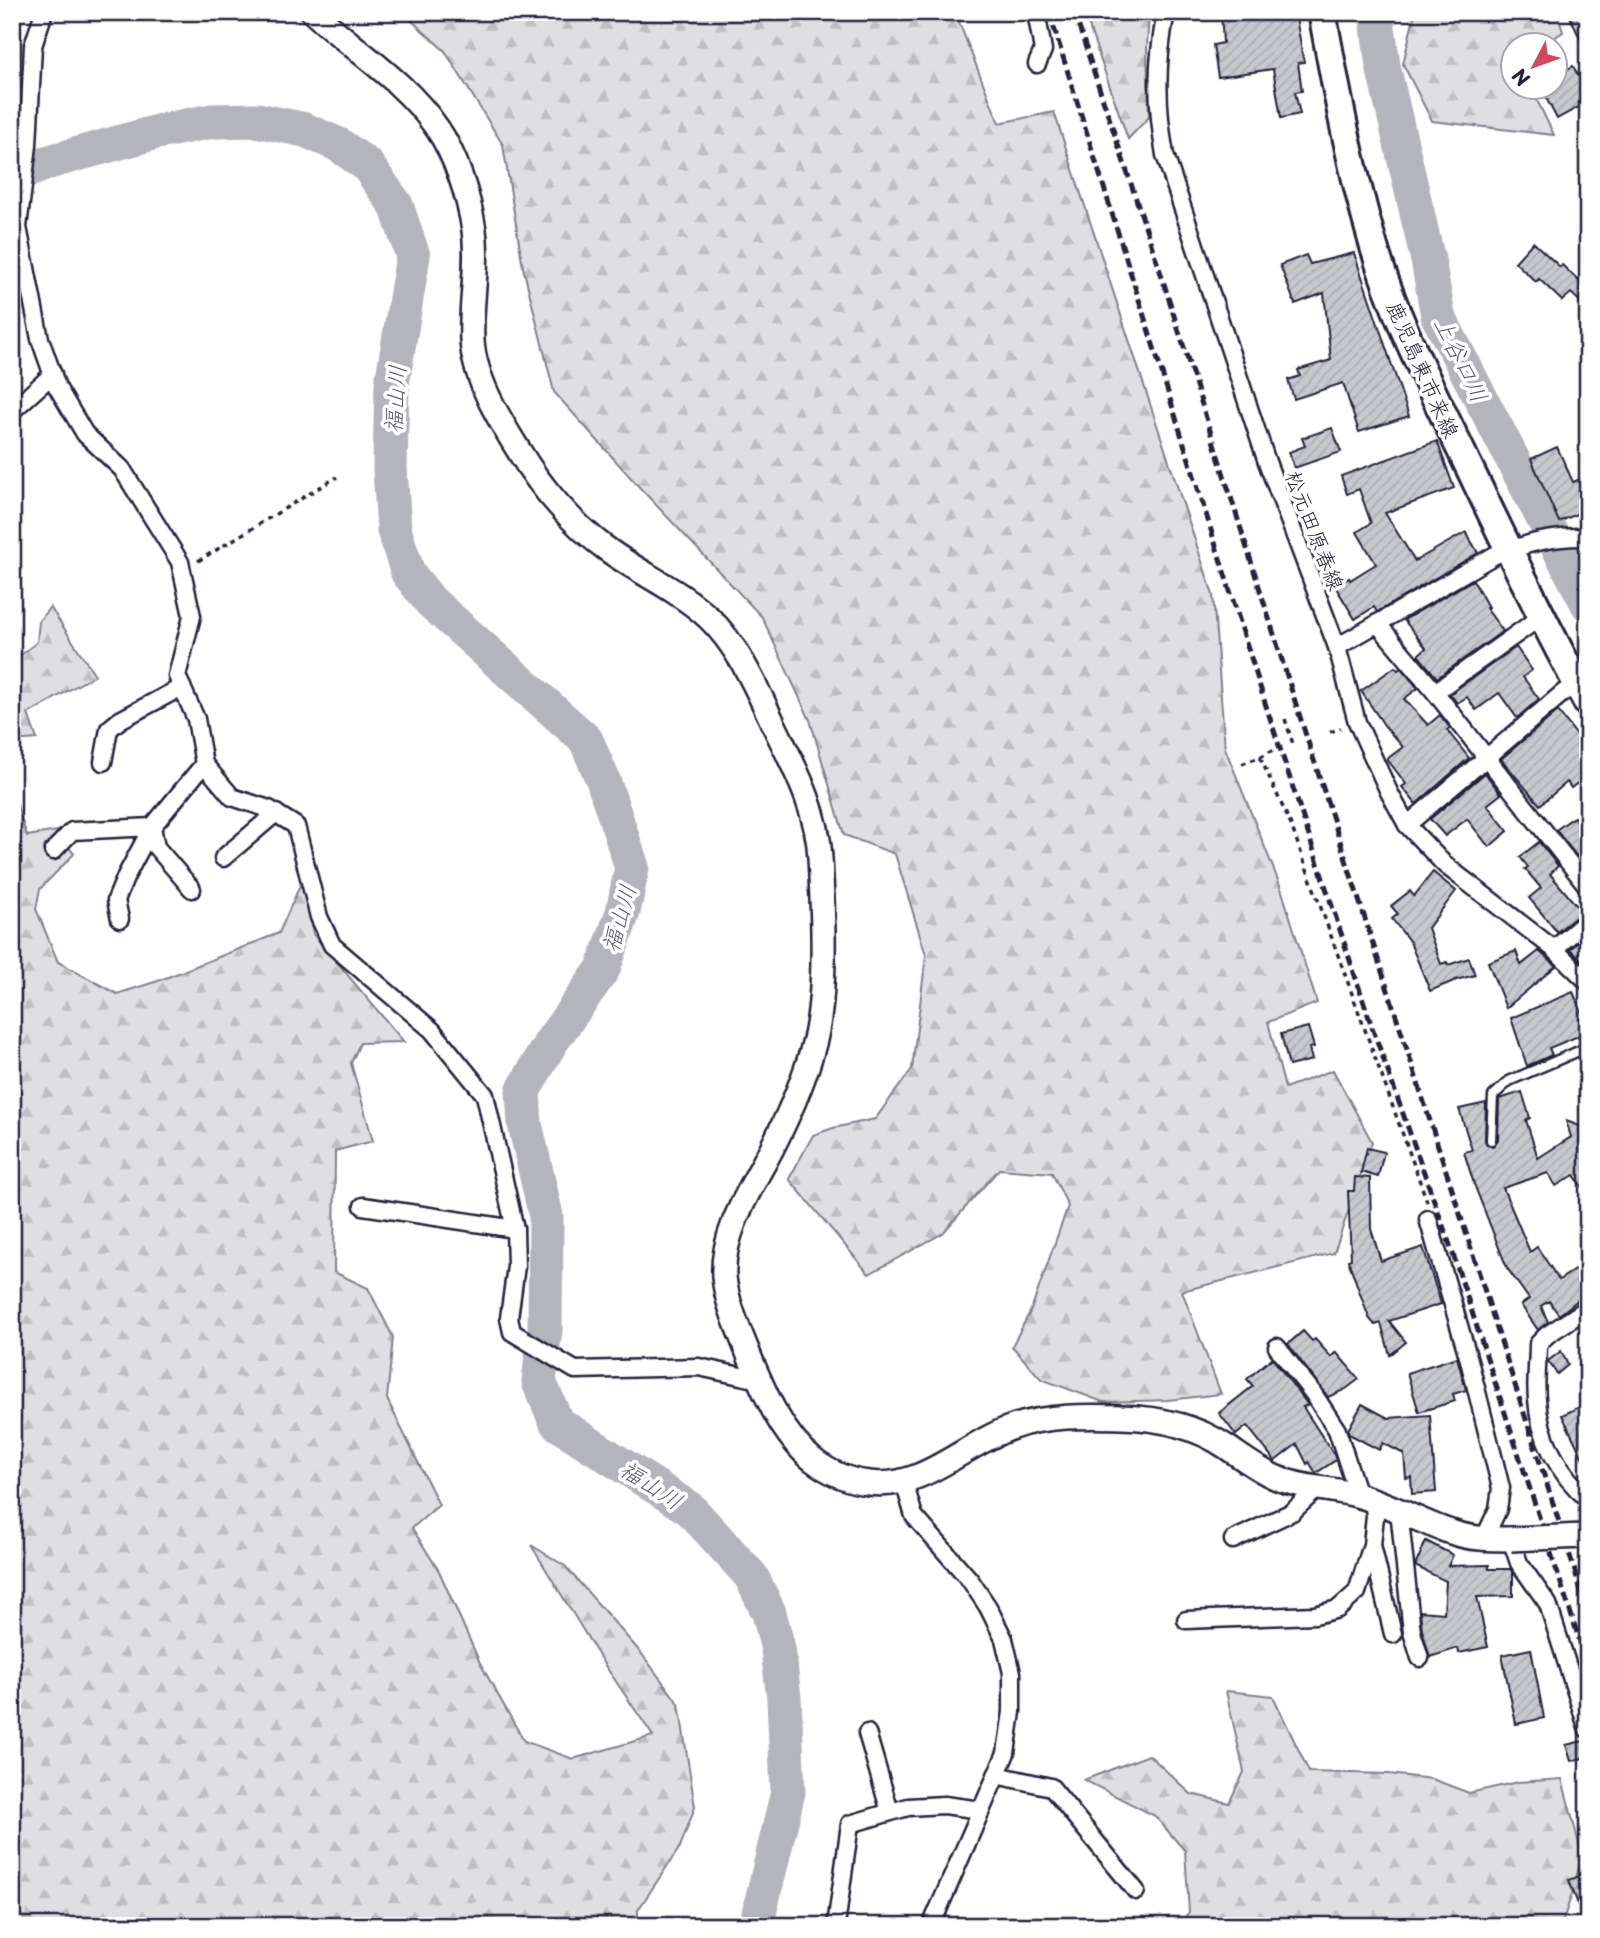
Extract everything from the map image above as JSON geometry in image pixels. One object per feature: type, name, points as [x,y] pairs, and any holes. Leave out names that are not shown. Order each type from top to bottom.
[{"type":"main road","name":"鹿児島東市来線","points":[[1322,12],[1338,101],[1372,240],[1396,310],[1422,371],[1520,546],[1542,616],[1582,695]]},
{"type":"street","points":[[44,12],[33,46],[28,145],[18,227],[40,339],[57,387],[85,434],[122,469],[180,562],[192,616],[177,676],[197,719],[204,764],[232,797],[276,813],[296,826],[319,917],[332,944],[432,1030],[485,1095],[515,1229],[516,1266],[509,1318],[512,1332],[575,1370],[699,1367],[759,1380]]},
{"type":"street","points":[[313,12],[394,80],[436,127],[457,167],[475,233],[472,345],[485,386],[521,456],[551,496],[576,523],[608,550],[681,595],[711,619],[736,651],[807,794],[820,849],[821,1003],[816,1037],[803,1079],[778,1137],[733,1224],[724,1274],[731,1307],[759,1380],[780,1421],[794,1441],[815,1462],[847,1480],[878,1485],[904,1482],[936,1469],[961,1451],[1011,1427],[1083,1417],[1157,1420],[1186,1427],[1219,1442],[1253,1467],[1278,1479],[1366,1498],[1453,1533],[1484,1539],[1586,1536]]},
{"type":"street","points":[[1036,12],[1043,50],[1037,64]]},
{"type":"street","name":"松元田原春線","points":[[1166,12],[1160,43],[1157,86],[1165,155],[1267,462],[1337,647],[1357,723],[1407,824],[1455,873],[1554,949],[1588,982]]},
{"type":"street","points":[[12,411],[53,374]]},
{"type":"street","points":[[1337,647],[1495,555],[1559,537],[1588,537]]},
{"type":"street","points":[[1435,692],[1542,616]]},
{"type":"street","points":[[1377,623],[1435,692],[1588,887]]},
{"type":"street","points":[[103,762],[109,729],[120,720],[182,687]]},
{"type":"street","points":[[1407,824],[1564,692],[1582,695]]},
{"type":"street","points":[[120,919],[116,900],[152,827],[204,764]]},
{"type":"street","points":[[223,858],[276,813]]},
{"type":"street","points":[[53,851],[72,831],[152,827]]},
{"type":"street","points":[[152,827],[156,847],[192,889]]},
{"type":"street","points":[[1554,949],[1588,920]]},
{"type":"street","points":[[363,1206],[515,1229]]},
{"type":"street","points":[[1428,1219],[1469,1360],[1501,1488],[1498,1509],[1484,1539]]},
{"type":"street","points":[[1588,1308],[1538,1344],[1536,1400],[1545,1437],[1564,1476],[1588,1499]]},
{"type":"street","points":[[1186,1619],[1315,1615],[1338,1609],[1357,1592],[1372,1545],[1375,1516],[1337,1430],[1313,1393],[1277,1347]]},
{"type":"street","points":[[904,1482],[914,1516],[970,1580],[988,1607],[1004,1639],[1012,1673],[1012,1712],[1006,1753],[931,1926]]},
{"type":"street","points":[[1233,1540],[1292,1512],[1318,1489]]},
{"type":"street","points":[[1399,1510],[1412,1632],[1420,1658]]},
{"type":"street","points":[[1511,1539],[1519,1563],[1548,1604],[1588,1730]]},
{"type":"street","points":[[1372,1545],[1393,1634]]},
{"type":"street","points":[[867,1733],[890,1812]]},
{"type":"street","points":[[996,1775],[1051,1787],[1136,1891]]},
{"type":"street","points":[[836,1926],[850,1824],[908,1807],[944,1805],[981,1810]]},
{"type":"lane","points":[[1491,1140],[1493,1096],[1509,1082],[1588,1047]]},
{"type":"path","points":[[181,571],[337,477]]},
{"type":"path","points":[[1285,719],[1293,744]]},
{"type":"path","points":[[1242,764],[1273,750]]},
{"type":"path","points":[[1261,757],[1291,825],[1431,1211],[1428,1219]]},
{"type":"green space","points":[[402,12],[955,12],[999,123],[1054,112],[1213,595],[1225,748],[1280,885],[1317,1003],[1268,1022],[1285,1088],[1333,1070],[1372,1142],[1334,1253],[1182,1291],[1221,1394],[1168,1400],[1103,1402],[1041,1379],[1012,1346],[1031,1310],[1068,1206],[1052,1173],[999,1169],[943,1233],[869,1274],[789,1179],[813,1135],[875,1119],[912,1069],[926,955],[895,854],[844,835],[810,720],[762,617],[554,392],[523,267],[503,145],[445,51]]},
{"type":"green space","points":[[1084,12],[1149,12],[1149,117],[1128,139]]},
{"type":"green space","points":[[1415,12],[1557,12],[1563,32],[1498,32],[1498,102],[1538,102],[1554,135],[1432,121],[1403,64]]},
{"type":"green space","points":[[50,607],[95,675],[28,714],[37,739],[12,741],[12,652],[21,655],[37,642],[39,621]]},
{"type":"green space","points":[[12,790],[27,836],[57,831],[74,854],[40,889],[36,909],[58,962],[117,994],[158,981],[279,933],[305,874],[313,934],[404,1042],[360,1043],[351,1063],[373,1141],[335,1151],[334,1272],[368,1288],[393,1337],[387,1399],[439,1505],[412,1528],[439,1571],[480,1663],[524,1741],[573,1759],[653,1736],[602,1661],[531,1545],[565,1566],[641,1653],[679,1704],[695,1807],[680,1847],[638,1910],[638,1926],[12,1926]]},
{"type":"green space","points":[[1226,1691],[1273,1696],[1309,1772],[1389,1774],[1432,1779],[1469,1793],[1518,1782],[1562,1779],[1582,1855],[1561,1926],[1178,1926],[1189,1912],[1185,1851],[1155,1816],[1084,1780],[1149,1755],[1191,1794],[1229,1803],[1244,1772]]},
{"type":"building","points":[[1221,12],[1295,12],[1304,62],[1298,63],[1302,91],[1295,92],[1300,114],[1281,118],[1273,69],[1218,77],[1213,45],[1223,43]]},
{"type":"building","points":[[1568,12],[1588,12],[1588,56]]},
{"type":"building","points":[[1573,66],[1588,93],[1588,102],[1557,119],[1548,102],[1568,102],[1568,69]]},
{"type":"building","points":[[1533,242],[1578,280],[1588,269],[1588,309],[1571,293],[1562,301],[1539,279],[1536,282],[1515,262]]},
{"type":"building","points":[[1354,253],[1409,416],[1359,432],[1343,383],[1294,399],[1288,380],[1300,376],[1298,370],[1331,360],[1324,293],[1295,304],[1280,265],[1306,255],[1310,264]]},
{"type":"building","points":[[1332,428],[1341,452],[1294,468],[1289,452],[1305,446],[1302,438]]},
{"type":"building","points":[[1437,441],[1454,488],[1385,513],[1415,561],[1466,532],[1478,553],[1377,612],[1374,607],[1355,619],[1335,586],[1376,564],[1357,532],[1371,523],[1359,489],[1347,494],[1341,476]]},
{"type":"building","points":[[1557,447],[1573,482],[1588,476],[1588,509],[1559,522],[1531,459]]},
{"type":"building","points":[[1473,580],[1488,607],[1486,608],[1503,631],[1437,678],[1418,655],[1426,648],[1404,620]]},
{"type":"building","points":[[1516,647],[1532,670],[1523,677],[1539,699],[1517,718],[1499,693],[1476,710],[1467,697],[1457,703],[1450,694]]},
{"type":"building","points":[[1395,667],[1398,670],[1401,668],[1418,688],[1404,699],[1428,725],[1440,715],[1450,728],[1447,730],[1469,758],[1416,804],[1402,787],[1406,784],[1387,759],[1403,747],[1386,728],[1361,691]]},
{"type":"building","points":[[1558,711],[1582,742],[1578,745],[1588,758],[1588,775],[1571,788],[1567,782],[1540,805],[1501,759]]},
{"type":"building","points":[[1485,773],[1501,794],[1487,805],[1508,831],[1489,847],[1467,819],[1445,836],[1430,819]]},
{"type":"building","points":[[1574,817],[1588,835],[1588,870],[1556,830]]},
{"type":"building","points":[[1539,842],[1558,866],[1550,874],[1582,912],[1557,932],[1529,898],[1541,888],[1525,869],[1528,867],[1520,857]]},
{"type":"building","points":[[1433,872],[1456,891],[1428,928],[1441,964],[1447,962],[1448,965],[1469,958],[1475,975],[1430,991],[1410,942],[1392,919],[1398,914],[1391,906],[1410,891],[1414,896]]},
{"type":"building","points":[[1588,934],[1588,967],[1570,949]]},
{"type":"building","points":[[1516,951],[1521,965],[1539,951],[1556,966],[1506,1008],[1488,962]]},
{"type":"building","points":[[1573,992],[1588,1026],[1588,1032],[1549,1048],[1552,1055],[1527,1066],[1511,1018]]},
{"type":"building","points":[[1308,1027],[1314,1047],[1309,1048],[1312,1060],[1289,1066],[1281,1034]]},
{"type":"building","points":[[1522,1092],[1530,1118],[1526,1120],[1538,1158],[1571,1137],[1566,1121],[1588,1129],[1588,1196],[1574,1175],[1556,1186],[1548,1173],[1503,1188],[1530,1252],[1537,1247],[1559,1280],[1588,1261],[1588,1292],[1559,1315],[1549,1301],[1541,1306],[1548,1322],[1538,1330],[1521,1305],[1529,1299],[1507,1268],[1474,1184],[1464,1152],[1472,1150],[1459,1109],[1486,1103],[1485,1140],[1487,1145],[1493,1146],[1498,1140],[1499,1099]]},
{"type":"building","points":[[1367,1148],[1384,1152],[1378,1177],[1361,1172]]},
{"type":"building","points":[[1355,1177],[1370,1178],[1371,1229],[1381,1261],[1423,1247],[1441,1304],[1389,1321],[1406,1342],[1390,1355],[1381,1323],[1375,1325],[1369,1318],[1348,1260],[1351,1259],[1348,1191],[1354,1191]]},
{"type":"building","points":[[1303,1331],[1312,1341],[1315,1339],[1331,1357],[1336,1352],[1359,1379],[1346,1389],[1328,1397],[1288,1344]]},
{"type":"building","points":[[1561,1351],[1568,1365],[1557,1374],[1548,1361]]},
{"type":"building","points":[[1457,1357],[1466,1390],[1453,1394],[1455,1401],[1419,1412],[1407,1373]]},
{"type":"building","points":[[1272,1358],[1308,1405],[1303,1407],[1336,1460],[1316,1473],[1309,1462],[1307,1464],[1297,1444],[1275,1461],[1247,1426],[1236,1435],[1219,1413],[1253,1386],[1247,1379]]},
{"type":"building","points":[[1588,1403],[1588,1469],[1562,1415]]},
{"type":"building","points":[[1362,1404],[1388,1418],[1430,1415],[1436,1492],[1412,1494],[1411,1477],[1406,1478],[1404,1454],[1383,1443],[1379,1450],[1349,1434],[1348,1430]]},
{"type":"building","points":[[1426,1541],[1453,1555],[1448,1566],[1489,1565],[1489,1569],[1510,1569],[1513,1572],[1513,1596],[1477,1597],[1488,1647],[1459,1653],[1458,1648],[1430,1657],[1420,1611],[1444,1613],[1446,1581],[1415,1566]]},
{"type":"building","points":[[1531,1649],[1544,1718],[1516,1724],[1502,1655]]},
{"type":"building","points":[[1583,1741],[1587,1757],[1571,1761],[1566,1745]]},
{"type":"building","points":[[1588,1873],[1588,1925],[1586,1926],[1569,1880]]},
{"type":"waterway","name":"上谷口川","points":[[1376,12],[1383,66],[1428,260],[1438,316],[1588,604]]},
{"type":"waterway","name":"福山川","points":[[12,177],[49,162],[157,132],[212,121],[257,120],[305,130],[339,145],[367,165],[396,205],[413,256],[392,384],[390,468],[394,530],[408,573],[431,602],[586,740],[603,780],[632,867],[623,912],[603,969],[551,1042],[523,1091],[525,1124],[546,1216],[545,1330],[539,1382],[557,1423],[690,1509],[751,1576],[769,1613],[778,1649],[784,1698],[788,1792],[756,1926]]},
{"type":"railway","points":[[1049,12],[1267,709],[1372,1027],[1451,1248],[1588,1666]]},
{"type":"railway","points":[[1074,12],[1160,271],[1293,695],[1588,1612]]}]
